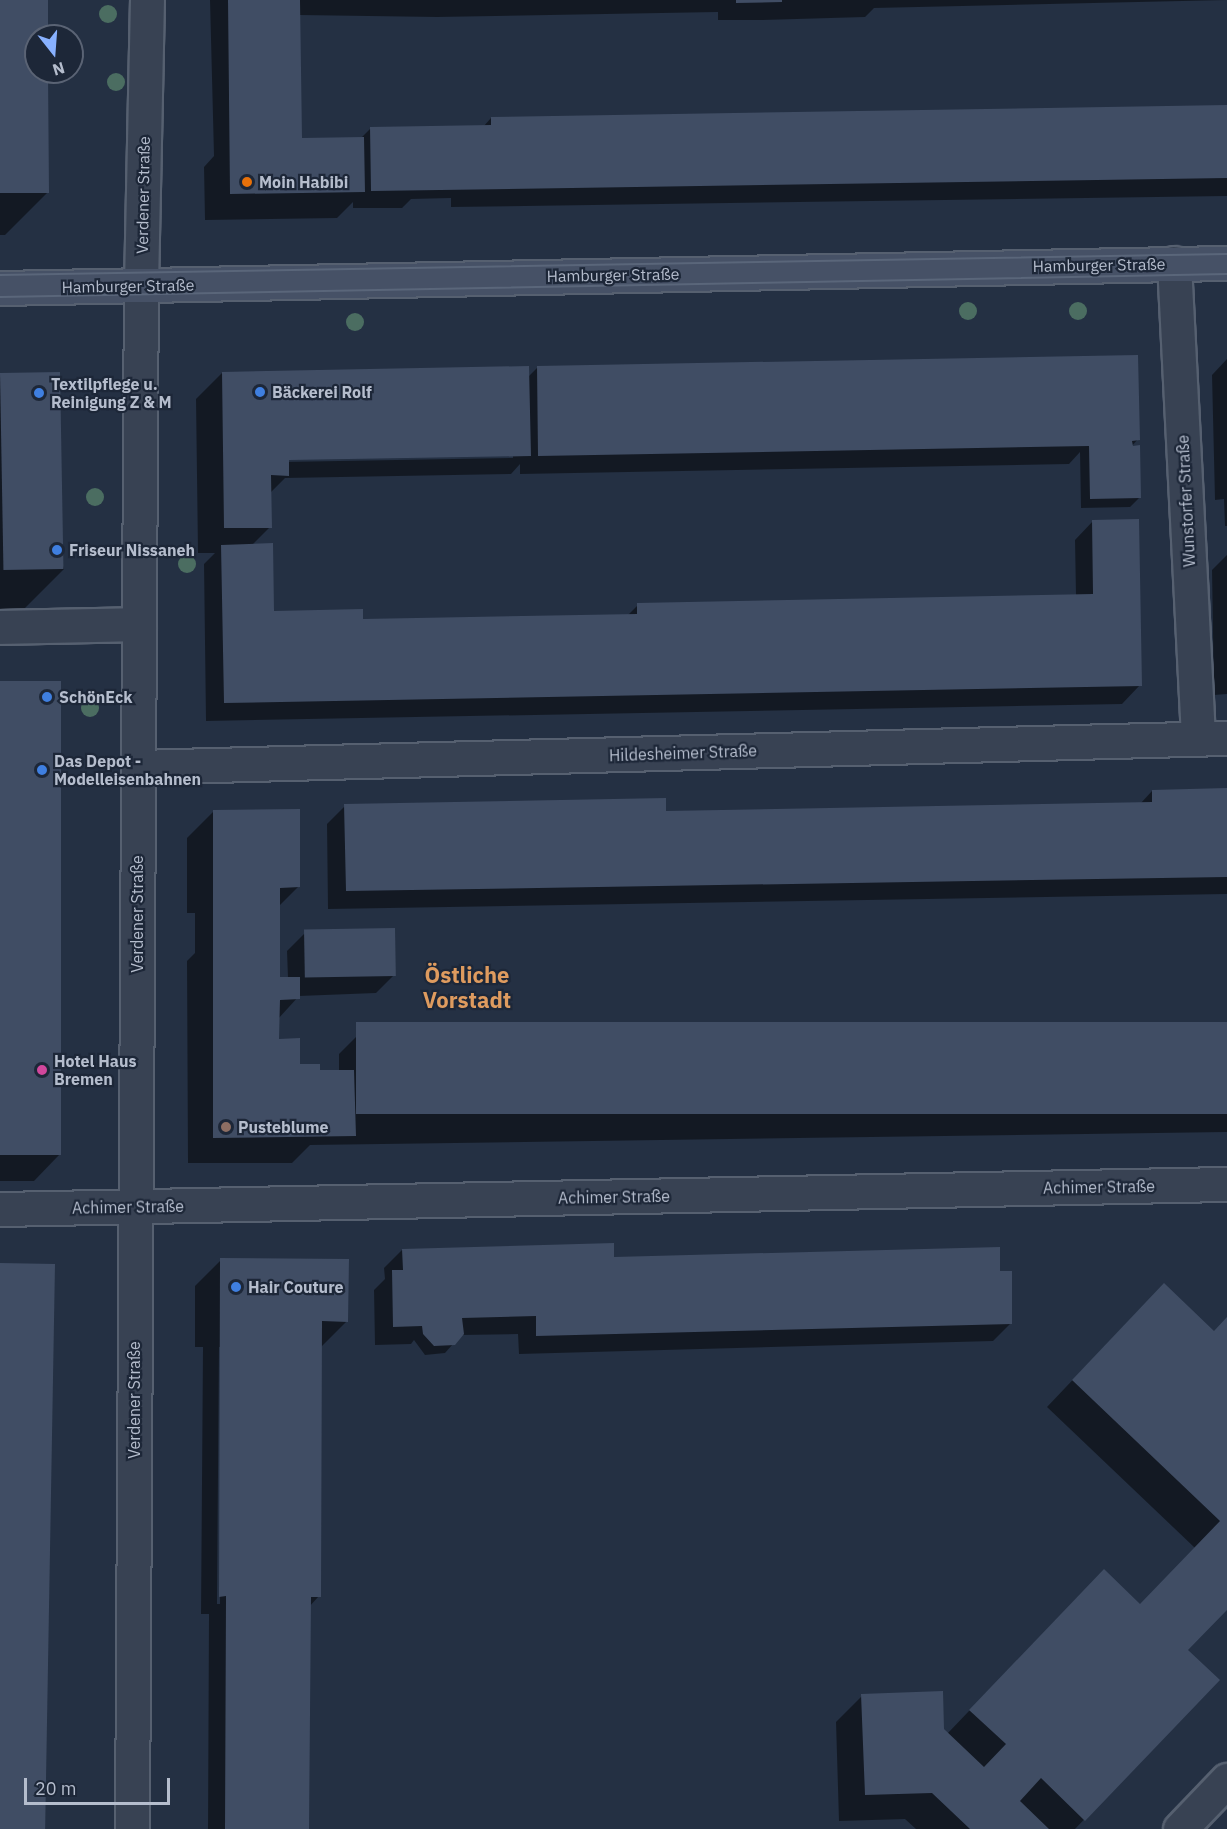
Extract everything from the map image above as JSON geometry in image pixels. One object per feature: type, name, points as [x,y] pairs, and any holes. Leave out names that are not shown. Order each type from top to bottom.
[{"type":"street","name":"Verdener Straße","points":[[132,1829],[141,285],[147,0]]},
{"type":"street","name":"Hamburger Straße","points":[[0,288],[1227,263]]},
{"type":"street","name":"Wunstorfer Straße","points":[[1174,264],[1212,738]]},
{"type":"street","points":[[0,627],[139,624]]},
{"type":"street","name":"Hildesheimer Straße","points":[[138,767],[1212,738]]},
{"type":"street","name":"Achimer Straße","points":[[0,1209],[1227,1184]]},
{"type":"street","points":[[1180,1829],[1227,1780]]},
{"type":"building","points":[[0,0],[48,0],[48,24],[24,24],[24,84],[48,84],[49,193],[0,193]]},
{"type":"building","points":[[228,0],[300,0],[302,138],[364,137],[365,192],[230,194]]},
{"type":"building","points":[[736,0],[782,0],[782,2],[736,3]]},
{"type":"building","points":[[1227,105],[1227,178],[371,191],[370,127],[491,125],[491,117]]},
{"type":"building","points":[[1138,355],[1140,440],[1132,441],[1133,446],[1140,445],[1141,498],[1090,499],[1089,446],[538,456],[537,366]]},
{"type":"building","points":[[529,366],[531,456],[289,460],[289,476],[271,475],[272,528],[224,528],[222,372]]},
{"type":"building","points":[[60,372],[63,569],[3,570],[0,373]]},
{"type":"building","points":[[1139,519],[1142,686],[224,703],[221,545],[273,543],[274,611],[363,609],[363,619],[637,614],[637,603],[1093,594],[1092,520]]},
{"type":"building","points":[[0,681],[61,681],[61,1155],[0,1155]]},
{"type":"building","points":[[1227,788],[1227,877],[346,891],[344,804],[666,798],[666,811],[1152,802],[1152,790]]},
{"type":"building","points":[[300,809],[300,887],[280,888],[280,977],[300,977],[300,999],[280,1000],[279,1039],[300,1038],[300,1064],[320,1064],[320,1070],[354,1070],[356,1136],[213,1138],[213,810]]},
{"type":"building","points":[[395,928],[396,976],[305,978],[304,930]]},
{"type":"building","points":[[356,1022],[1227,1022],[1227,1114],[356,1114]]},
{"type":"building","points":[[614,1243],[614,1257],[1000,1247],[1000,1271],[1012,1271],[1012,1324],[536,1336],[536,1316],[462,1318],[464,1334],[455,1345],[434,1346],[423,1334],[422,1326],[393,1327],[392,1270],[403,1270],[402,1249]]},
{"type":"building","points":[[220,1258],[349,1259],[348,1322],[322,1321],[321,1597],[311,1597],[309,1829],[225,1829],[226,1596],[219,1597]]},
{"type":"building","points":[[0,1263],[55,1264],[45,1829],[0,1829]]},
{"type":"building","points":[[1164,1283],[1214,1331],[1227,1317],[1227,1610],[1188,1650],[1220,1680],[1085,1821],[1041,1778],[1020,1801],[1049,1829],[970,1829],[932,1793],[865,1795],[861,1694],[943,1691],[944,1729],[984,1767],[1006,1744],[969,1710],[1104,1569],[1140,1604],[1220,1521],[1072,1380]]},
{"type":"tram line","points":[[0,275],[1227,254]]},
{"type":"tram line","points":[[0,297],[1227,274]]},
{"type":"place","name":"Moin Habibi","points":[[247,182]]},
{"type":"place","name":"Bäckerei Rolf","points":[[260,392]]},
{"type":"place","name":"Textilpflege u. Reinigung Z & M","points":[[39,393]]},
{"type":"place","name":"Friseur Nissaneh","points":[[57,550]]},
{"type":"place","name":"SchönEck","points":[[47,697]]},
{"type":"place","name":"Das Depot - Modelleisenbahnen","points":[[42,770]]},
{"type":"place","name":"Hotel Haus Bremen","points":[[42,1070]]},
{"type":"place","name":"Pusteblume","points":[[226,1127]]},
{"type":"place","name":"Hair Couture","points":[[236,1287]]},
{"type":"district","name":"Östliche Vorstadt","points":[[467,986]]}]
